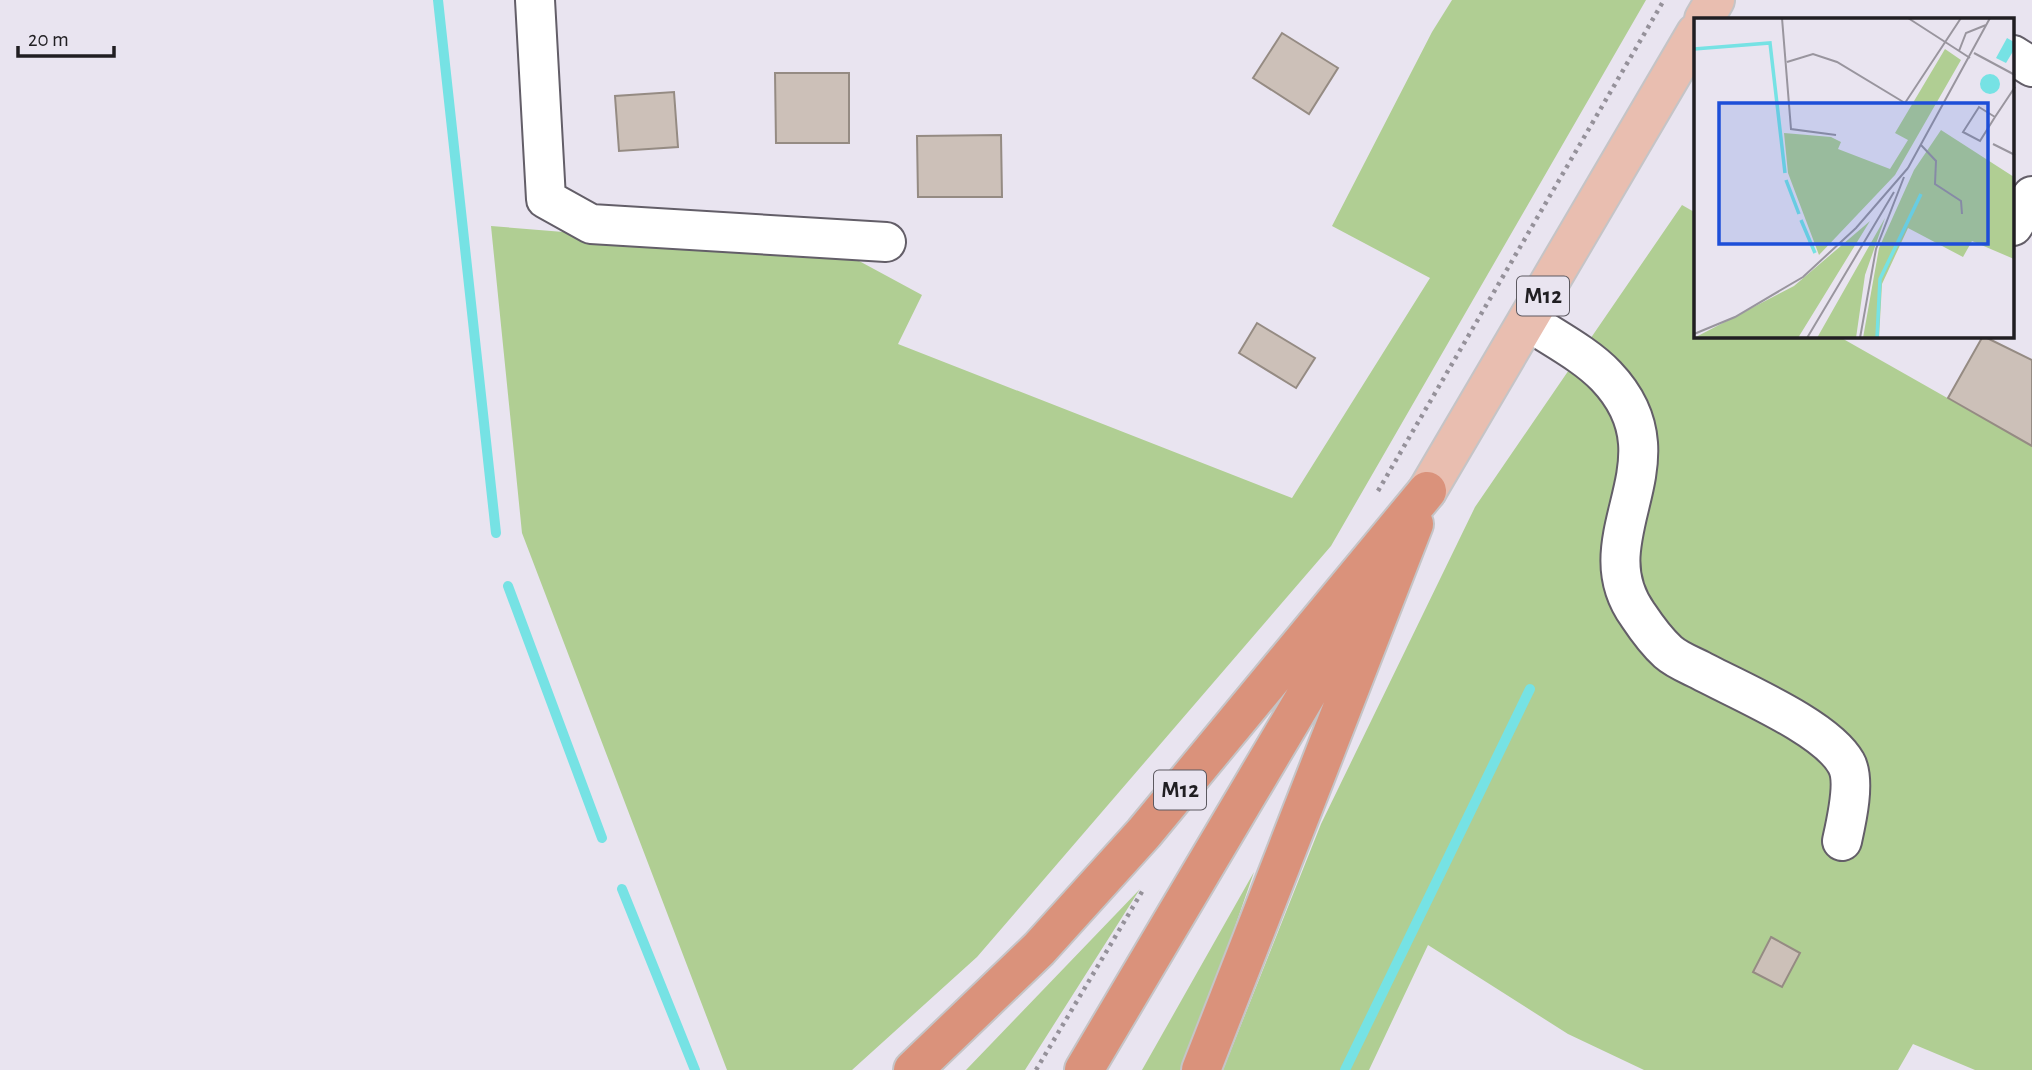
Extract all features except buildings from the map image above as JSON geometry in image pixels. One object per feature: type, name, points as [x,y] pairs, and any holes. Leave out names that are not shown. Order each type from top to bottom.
[{"type":"highway","name":"М12","points":[[914,1070],[1039,949],[1144,832],[1427,491]]},
{"type":"highway","name":"М12","points":[[1084,1070],[1427,491]]},
{"type":"highway","name":"М12","points":[[1201,1070],[1427,491]]},
{"type":"main road","points":[[1705,18],[1715,0]]},
{"type":"main road","name":"М12","points":[[1427,491],[1694,36]]},
{"type":"street","points":[[535,0],[546,199],[591,224],[886,242]]},
{"type":"street","points":[[2014,56],[2032,67]]},
{"type":"street","points":[[2014,224],[2032,196]]},
{"type":"street","points":[[1528,321],[1605,375],[1626,403],[1639,438],[1639,470],[1622,533],[1620,573],[1636,613],[1669,653],[1827,739],[1848,765],[1849,811],[1842,841]]},
{"type":"green space","points":[[1452,0],[1646,0],[1331,546],[977,957],[852,1070],[727,1070],[522,533],[491,226],[848,255],[922,295],[898,344],[1292,498],[1430,278],[1332,226],[1432,32]]},
{"type":"green space","points":[[1682,205],[1694,212],[1694,338],[1842,338],[2032,446],[2032,1070],[1975,1070],[1913,1044],[1898,1070],[1644,1070],[1568,1034],[1428,945],[1369,1070],[1223,1070],[1321,824],[1475,507]]},
{"type":"green space","points":[[1254,872],[1185,1070],[1142,1070]]},
{"type":"green space","points":[[1140,889],[1025,1070],[966,1070]]},
{"type":"waterway","points":[[438,0],[496,533]]},
{"type":"waterway","points":[[508,586],[602,838]]},
{"type":"waterway","points":[[1345,1070],[1530,689]]},
{"type":"waterway","points":[[622,889],[695,1070]]}]
